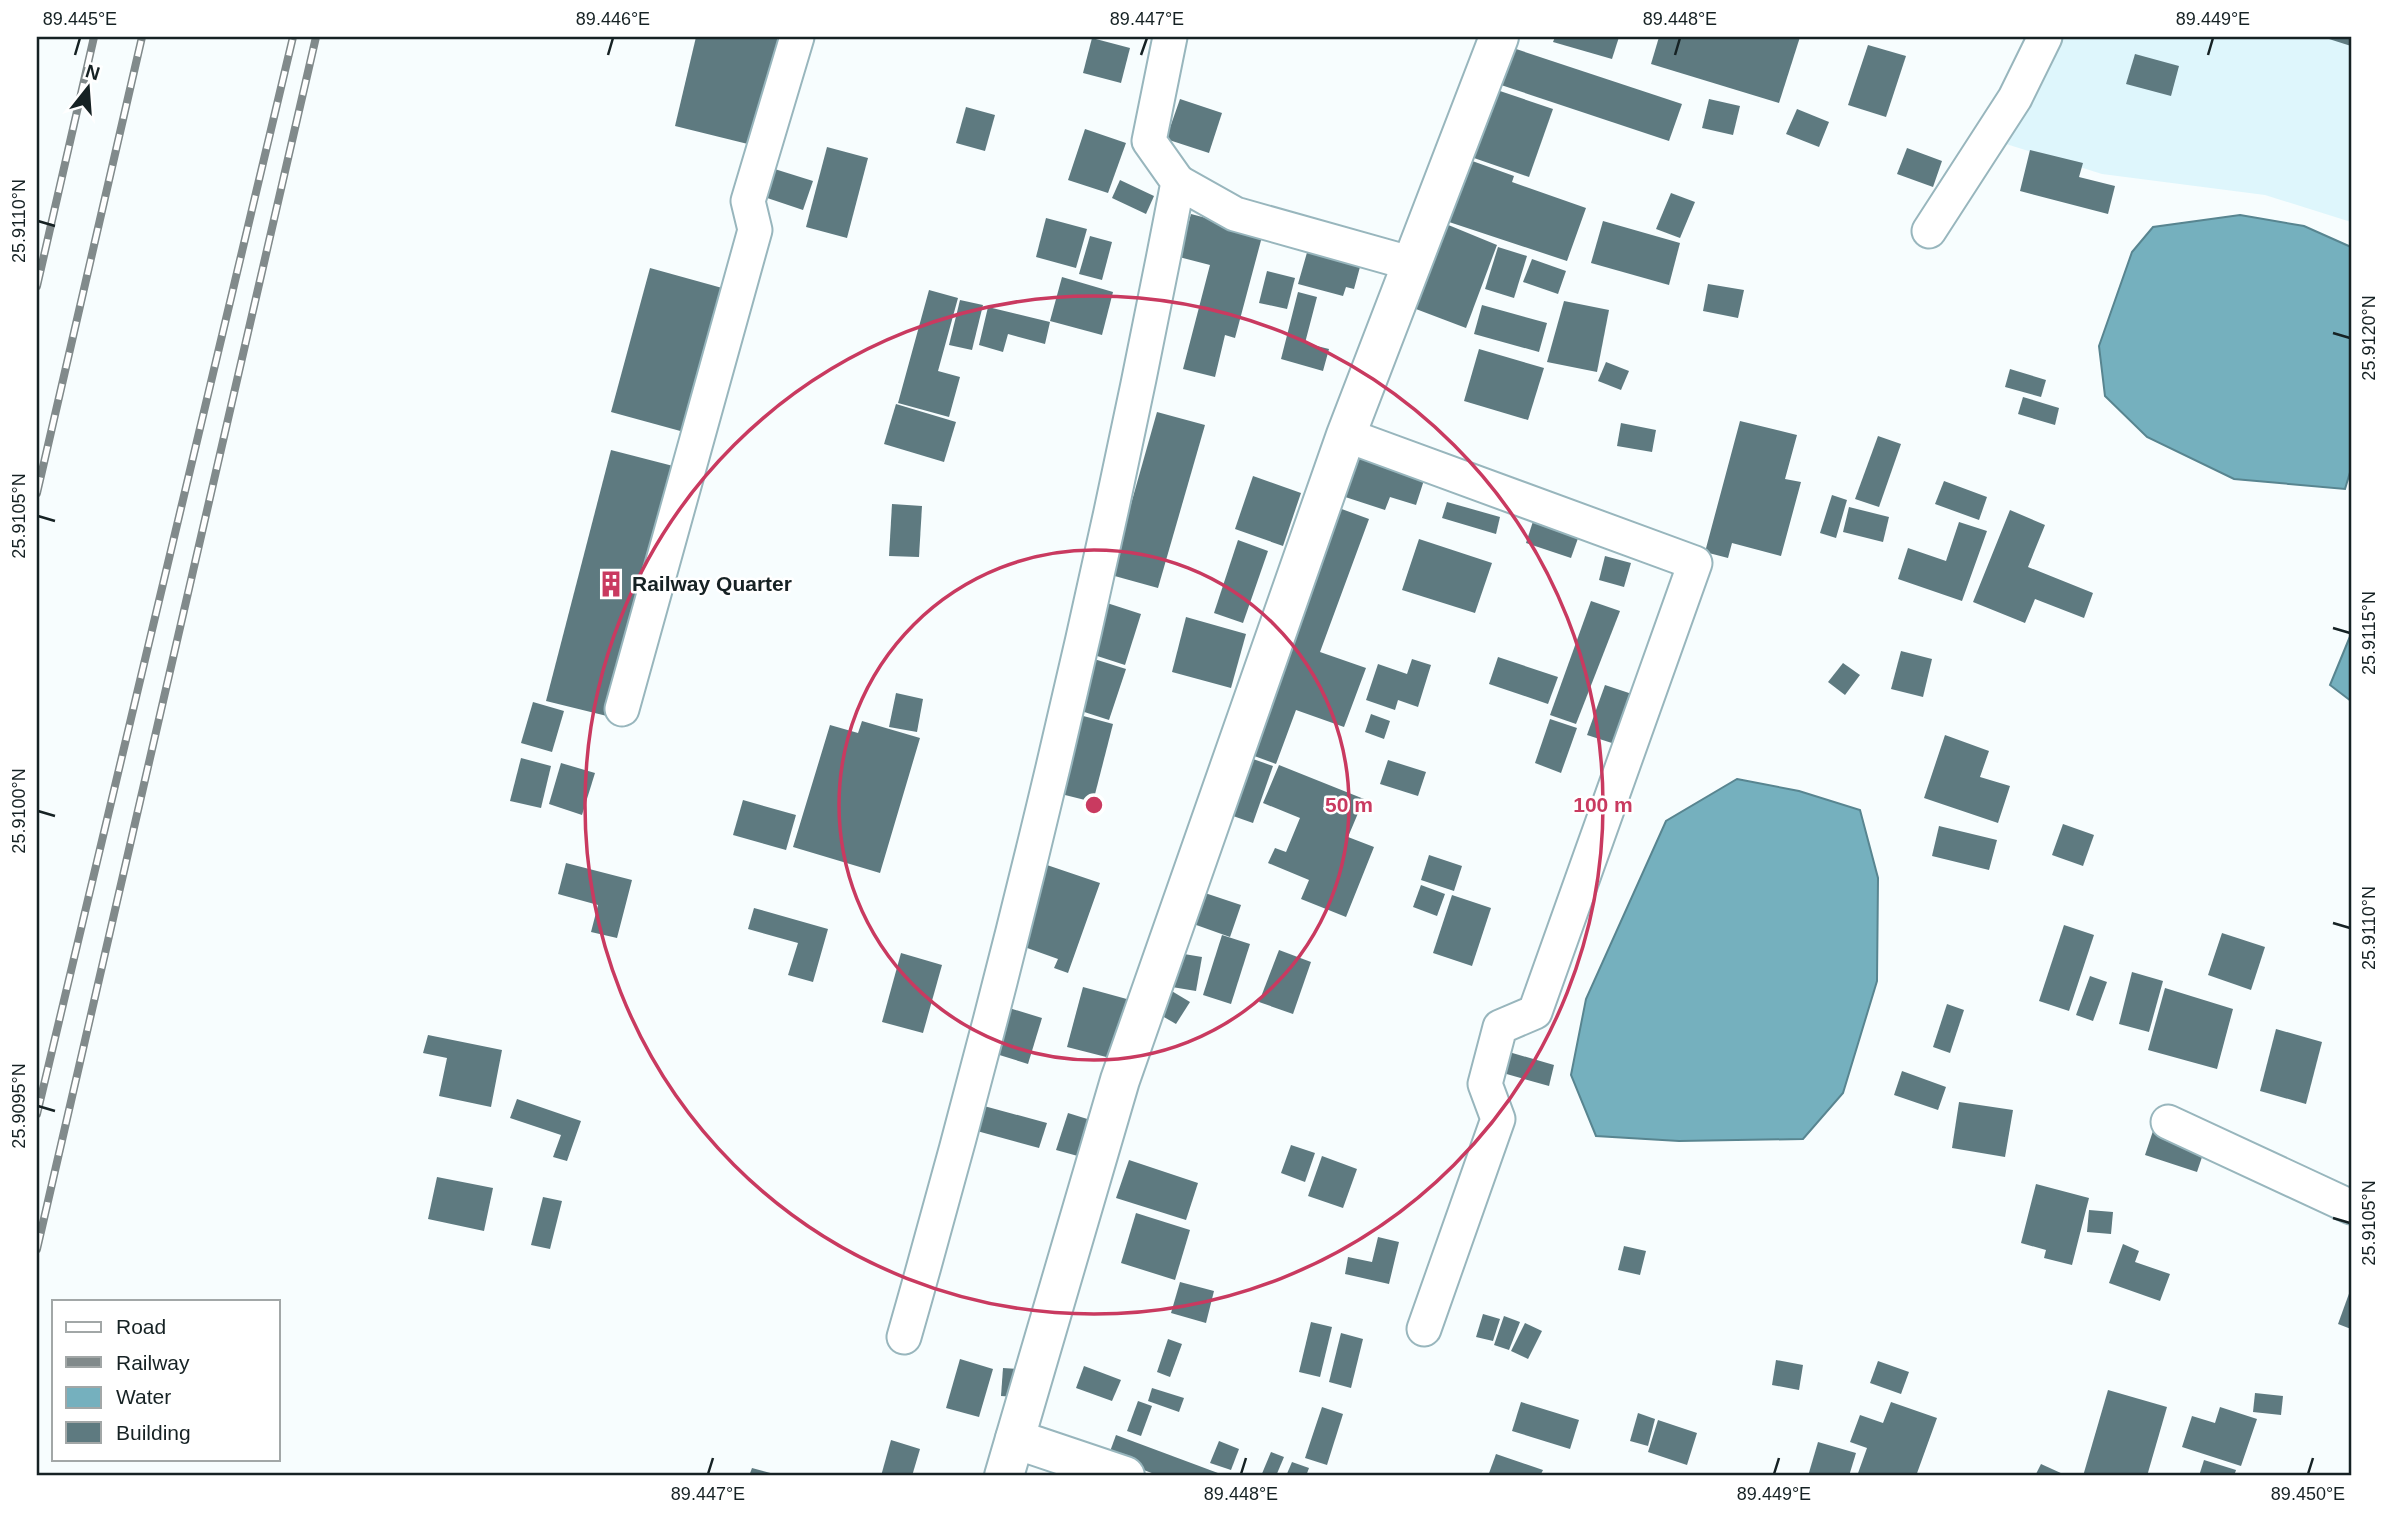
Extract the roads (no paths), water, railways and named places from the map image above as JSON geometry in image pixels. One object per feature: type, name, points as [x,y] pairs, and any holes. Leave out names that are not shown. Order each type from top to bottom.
[{"type":"main road","points":[[1004,1476],[1120,1080],[1346,435],[1499,37]]},
{"type":"main road","points":[[1015,1439],[1125,1476]]},
{"type":"street","points":[[622,709],[755,230],[748,201],[797,37]]},
{"type":"street","points":[[1170,37],[1149,141],[1178,182],[1235,214],[1413,264]]},
{"type":"street","points":[[1929,231],[2015,98],[2045,37]]},
{"type":"street","points":[[904,1337],[1007,958],[1061,731],[1134,414],[1178,182]]},
{"type":"street","points":[[1346,435],[1695,563],[1535,1012],[1500,1027],[1485,1084],[1498,1119],[1424,1329]]},
{"type":"street","points":[[2168,1122],[2351,1206]]},
{"type":"water","points":[[2240,215],[2304,226],[2351,247],[2351,469],[2345,489],[2234,479],[2147,437],[2105,396],[2099,346],[2132,252],[2153,227]]},
{"type":"water","points":[[2351,634],[2351,701],[2330,685]]},
{"type":"water","points":[[1737,779],[1799,791],[1860,810],[1878,878],[1877,981],[1843,1093],[1803,1139],[1679,1141],[1596,1136],[1571,1075],[1586,999],[1666,821]]},
{"type":"railway","points":[[37,286],[94,37]]},
{"type":"railway","points":[[37,493],[142,37]]},
{"type":"railway","points":[[37,1114],[293,37]]},
{"type":"railway","points":[[37,1249],[316,37]]},
{"type":"place","name":"Railway Quarter","points":[[611,584]]}]
